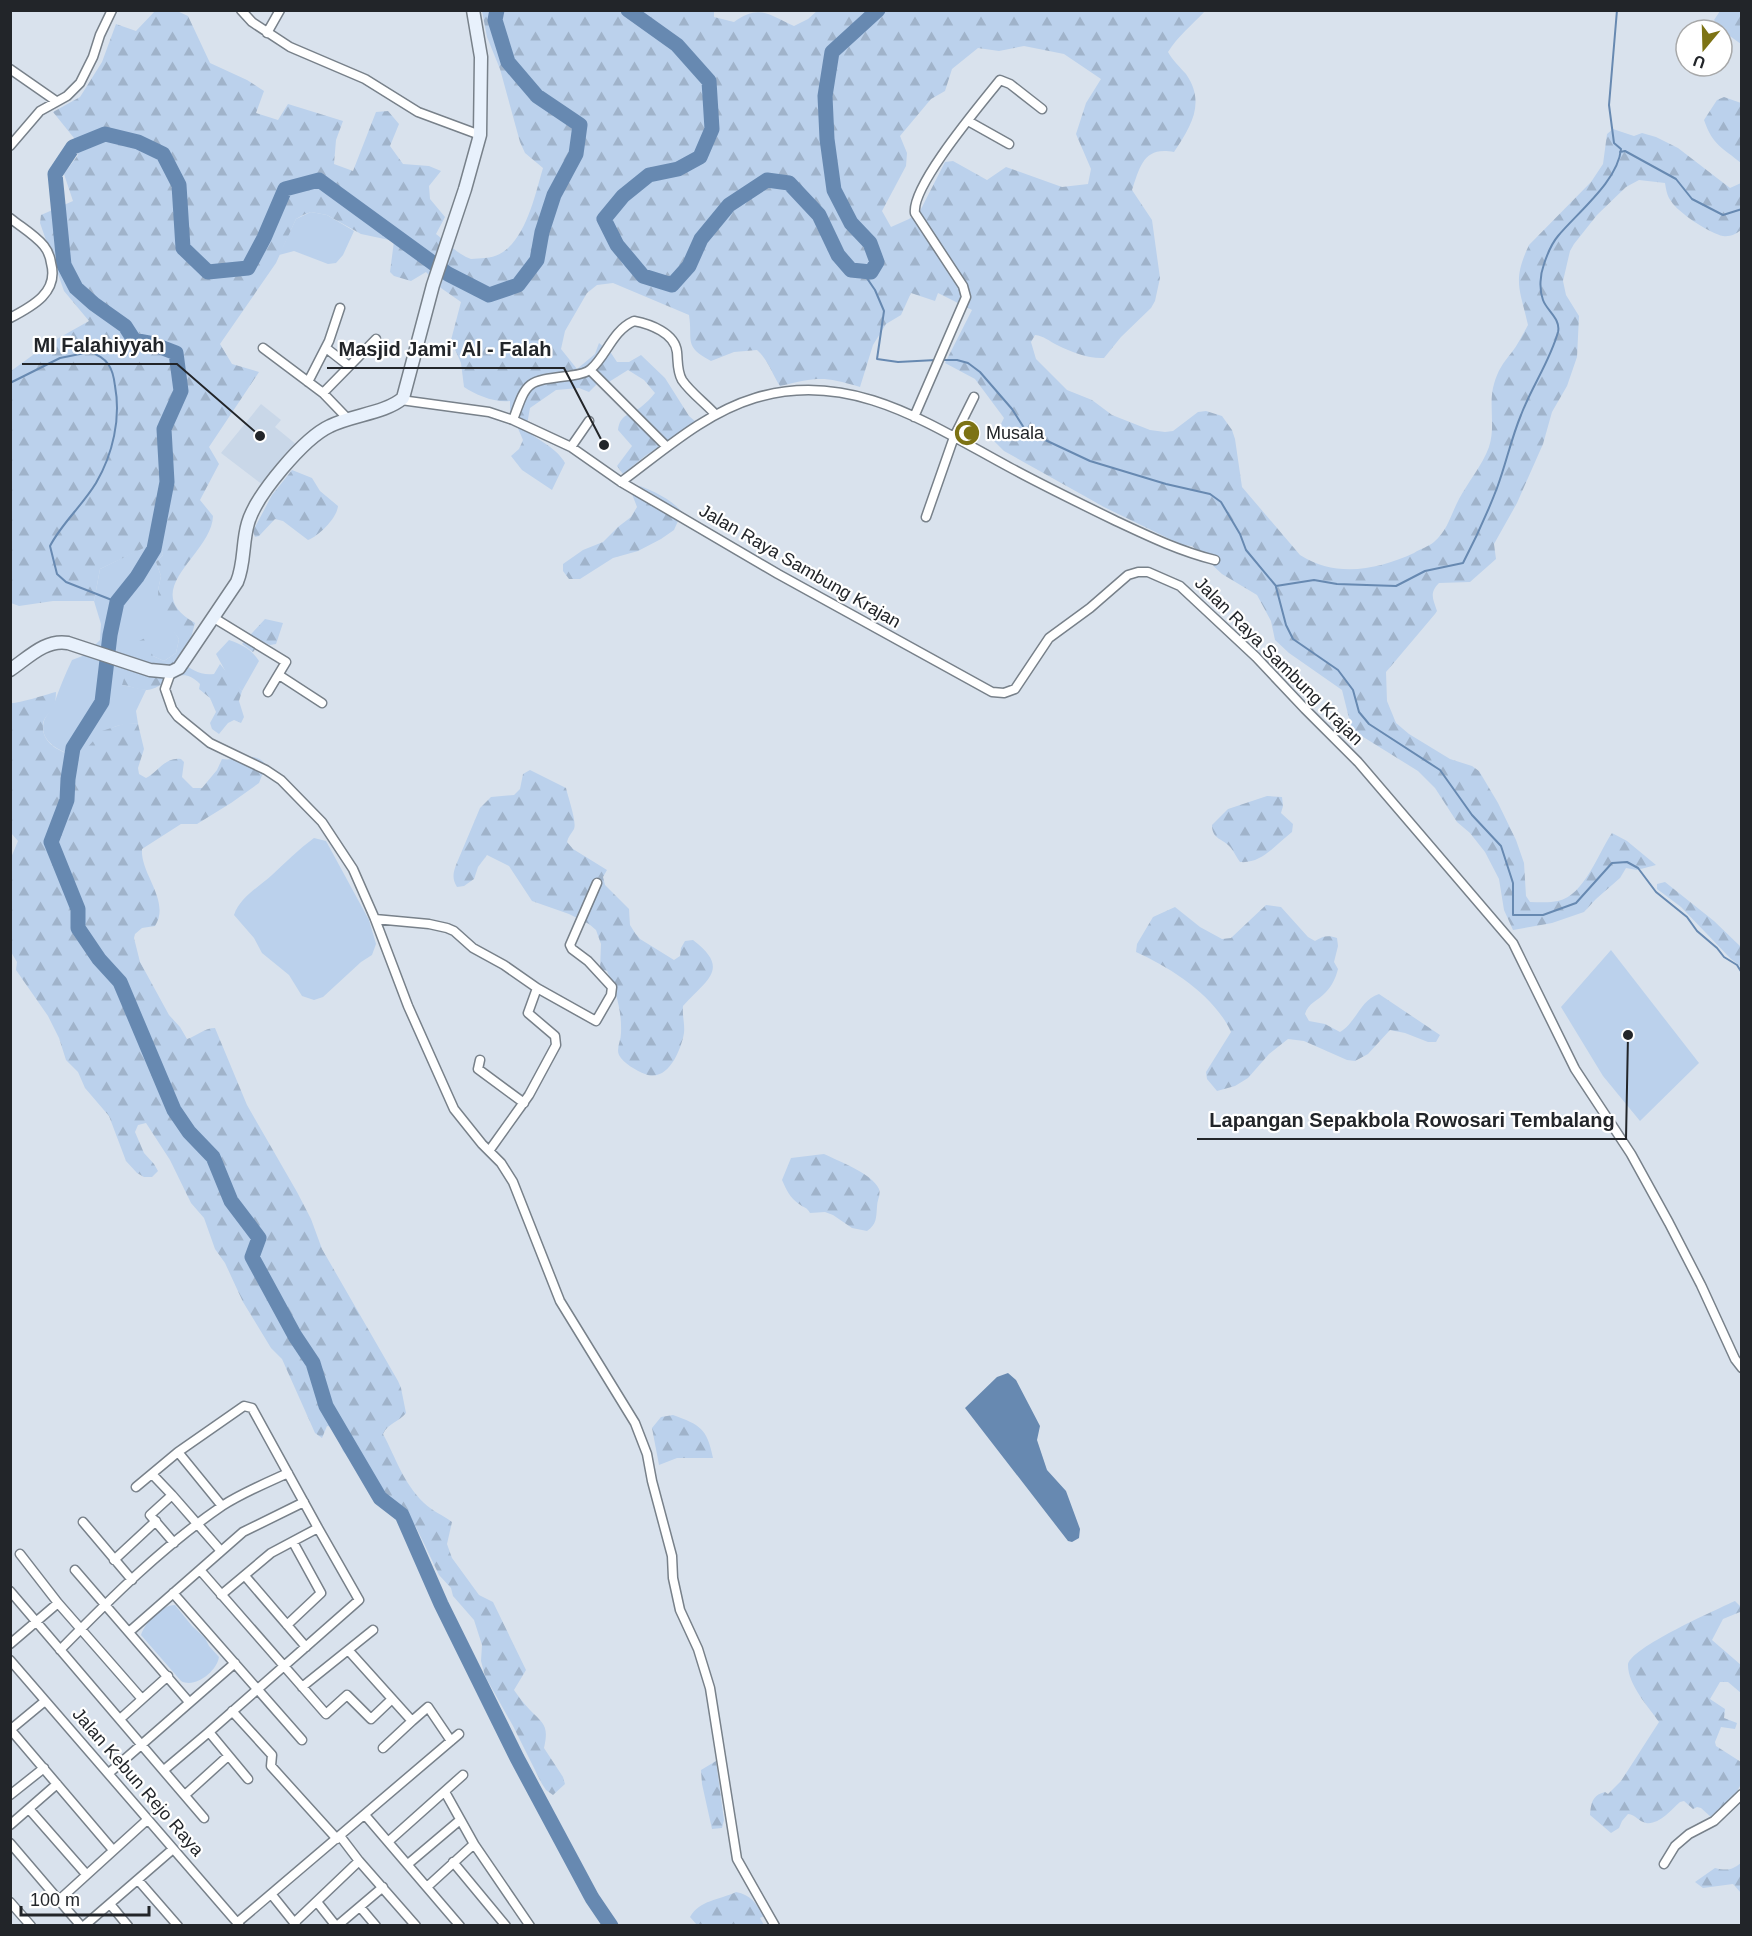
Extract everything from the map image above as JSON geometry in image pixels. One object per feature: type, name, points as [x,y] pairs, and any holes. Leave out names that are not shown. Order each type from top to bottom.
[{"type":"main road","points":[[10,670],[50,643],[62,642],[150,670],[171,672],[179,668],[214,618],[241,572],[248,523],[263,493],[310,439],[330,426],[401,400],[406,389],[433,285],[465,189],[480,135],[481,57],[473,10]]},
{"type":"street","points":[[10,146],[40,111],[67,96],[80,83],[112,10]]},
{"type":"street","points":[[267,33],[280,10]]},
{"type":"street","points":[[244,11],[267,33],[290,47],[365,79],[418,112],[480,135]]},
{"type":"street","points":[[10,69],[56,101]]},
{"type":"street","points":[[914,417],[966,297],[966,293],[914,209],[915,201],[925,181],[1000,80],[1010,84],[1042,109]]},
{"type":"street","points":[[968,121],[1009,144]]},
{"type":"street","points":[[10,218],[43,244],[53,269],[50,288],[45,296],[10,318]]},
{"type":"street","points":[[308,382],[326,348],[340,308]]},
{"type":"street","points":[[513,420],[523,391],[528,385],[545,378],[576,375],[590,370],[623,327],[634,321],[662,330],[670,338],[677,348],[679,374],[683,382],[715,414]]},
{"type":"street","points":[[323,393],[376,339]]},
{"type":"street","points":[[263,348],[323,393],[348,419]]},
{"type":"street","points":[[326,348],[349,366]]},
{"type":"street","points":[[590,370],[667,447]]},
{"type":"street","points":[[621,482],[715,414],[754,398],[786,390],[824,389],[873,401],[914,417],[1058,493],[1162,543],[1190,554],[1215,560]]},
{"type":"street","points":[[926,517],[954,437],[974,397]]},
{"type":"street","name":"Jalan Raya Sambung Krajan","points":[[401,400],[489,412],[513,420],[571,447],[621,482],[778,574],[992,692],[1004,693],[1015,689],[1049,638],[1090,608],[1128,575],[1148,572],[1180,586],[1256,657],[1358,762],[1513,943],[1575,1069],[1631,1154],[1701,1285],[1735,1359],[1742,1368]]},
{"type":"street","points":[[571,447],[589,421]]},
{"type":"street","points":[[214,618],[285,662],[286,664],[268,692]]},
{"type":"street","points":[[171,672],[165,689],[172,709],[178,717],[210,743],[266,770],[294,792],[322,822],[353,869],[408,1006],[454,1109],[501,1163],[513,1182],[560,1301],[635,1423],[647,1454],[672,1556],[673,1578],[680,1610],[698,1649],[710,1688],[737,1858],[775,1926]]},
{"type":"street","points":[[279,675],[322,703]]},
{"type":"street","points":[[375,919],[429,924],[454,931],[473,948],[596,1021],[612,995],[612,987],[570,945],[597,883]]},
{"type":"street","points":[[489,1151],[524,1103],[556,1046],[555,1036],[528,1013],[537,988]]},
{"type":"street","points":[[480,1060],[478,1069],[524,1103]]},
{"type":"street","points":[[136,1487],[178,1452],[247,1406],[252,1408],[359,1600],[164,1770]]},
{"type":"street","points":[[178,1452],[222,1506]]},
{"type":"street","points":[[60,1650],[105,1604],[197,1525],[222,1506],[288,1473]]},
{"type":"street","points":[[152,1474],[221,1551]]},
{"type":"street","points":[[172,1495],[151,1514],[174,1543]]},
{"type":"street","points":[[129,1632],[243,1532],[304,1502]]},
{"type":"street","points":[[114,1560],[156,1521]]},
{"type":"street","points":[[82,1522],[132,1580]]},
{"type":"street","points":[[222,1595],[271,1553],[318,1528]]},
{"type":"street","points":[[287,1625],[321,1593],[293,1542]]},
{"type":"street","points":[[20,1554],[58,1603],[142,1699]]},
{"type":"street","points":[[75,1570],[189,1702]]},
{"type":"street","points":[[200,1570],[326,1714],[347,1695],[371,1719],[392,1699]]},
{"type":"street","points":[[244,1576],[306,1647]]},
{"type":"street","points":[[10,1592],[204,1818]]},
{"type":"street","points":[[174,1593],[302,1740]]},
{"type":"street","points":[[10,1644],[58,1603]]},
{"type":"street","points":[[302,1687],[373,1630]]},
{"type":"street","points":[[349,1651],[412,1721]]},
{"type":"street","name":"Jalan Kebun Rejo Raya","points":[[10,1660],[239,1924]]},
{"type":"street","points":[[109,1773],[235,1663]]},
{"type":"street","points":[[120,1719],[168,1676]]},
{"type":"street","points":[[45,1701],[11,1729],[113,1850]]},
{"type":"street","points":[[382,1748],[428,1707],[451,1741]]},
{"type":"street","points":[[232,1711],[272,1755],[271,1766],[339,1837],[416,1926]]},
{"type":"street","points":[[209,1732],[248,1779]]},
{"type":"street","points":[[239,1924],[459,1734]]},
{"type":"street","points":[[185,1795],[228,1755]]},
{"type":"street","points":[[10,1795],[44,1768]]},
{"type":"street","points":[[389,1841],[463,1775]]},
{"type":"street","points":[[10,1825],[57,1784]]},
{"type":"street","points":[[445,1792],[474,1844],[530,1926]]},
{"type":"street","points":[[1664,1864],[1675,1846],[1689,1834],[1714,1821],[1742,1794]]},
{"type":"street","points":[[29,1809],[86,1874]]},
{"type":"street","points":[[365,1815],[460,1926]]},
{"type":"street","points":[[59,1900],[147,1820]]},
{"type":"street","points":[[408,1864],[460,1820]]},
{"type":"street","points":[[10,1843],[82,1926],[111,1904],[173,1849]]},
{"type":"street","points":[[427,1887],[474,1844]]},
{"type":"street","points":[[272,1895],[295,1924],[359,1862]]},
{"type":"street","points":[[453,1863],[506,1926]]},
{"type":"street","points":[[138,1880],[178,1926]]},
{"type":"street","points":[[317,1902],[337,1926],[383,1887]]},
{"type":"street","points":[[10,1902],[14,1913],[31,1926]]},
{"type":"street","points":[[111,1904],[128,1926]]},
{"type":"street","points":[[360,1907],[376,1926]]},
{"type":"shaded area","points":[[261,404],[281,420],[275,427],[297,445],[263,485],[221,453]]},
{"type":"shaded area","points":[[1008,1373],[1016,1380],[1040,1426],[1037,1440],[1047,1470],[1066,1491],[1080,1529],[1079,1538],[1072,1542],[1068,1541],[965,1408],[997,1377]]},
{"type":"green space","points":[[714,10],[714,17],[734,22],[750,13],[757,12],[794,26],[808,19],[818,10],[1205,11],[1168,52],[1192,85],[1195,105],[1191,124],[1174,152],[1156,152],[1145,160],[1132,190],[1152,220],[1160,278],[1155,301],[1104,358],[1074,352],[1035,335],[1031,342],[1036,359],[1067,390],[1092,400],[1112,415],[1150,430],[1173,431],[1198,412],[1206,411],[1222,416],[1232,430],[1235,439],[1242,487],[1300,555],[1328,567],[1342,569],[1371,567],[1400,559],[1432,544],[1446,527],[1459,499],[1489,447],[1492,431],[1492,392],[1497,375],[1528,325],[1519,285],[1524,257],[1529,245],[1591,182],[1603,164],[1607,134],[1613,129],[1634,136],[1642,133],[1656,137],[1678,148],[1730,188],[1741,183],[1741,230],[1733,235],[1718,234],[1687,216],[1674,206],[1665,183],[1639,180],[1626,187],[1597,215],[1574,244],[1570,251],[1563,281],[1566,295],[1579,316],[1577,357],[1567,386],[1552,412],[1543,444],[1517,503],[1494,544],[1496,559],[1470,582],[1439,583],[1433,593],[1437,611],[1386,672],[1387,701],[1396,723],[1409,734],[1450,759],[1472,766],[1479,771],[1516,840],[1524,863],[1526,896],[1530,902],[1558,901],[1576,891],[1590,872],[1612,833],[1627,841],[1656,865],[1637,870],[1626,868],[1620,878],[1584,912],[1552,923],[1513,930],[1504,910],[1499,879],[1485,852],[1470,833],[1457,822],[1435,788],[1418,771],[1352,730],[1342,690],[1289,653],[1275,640],[1271,621],[1257,595],[1222,574],[1192,546],[1182,545],[1104,507],[1004,451],[993,440],[1004,418],[975,379],[945,363],[972,310],[938,293],[935,301],[911,293],[901,315],[886,324],[873,345],[860,387],[820,379],[780,386],[757,350],[734,352],[711,361],[693,347],[689,315],[613,283],[597,285],[587,293],[565,331],[561,349],[577,369],[595,354],[599,343],[611,353],[617,362],[629,362],[641,355],[665,378],[689,416],[696,422],[645,456],[623,474],[617,466],[632,446],[618,430],[619,425],[623,418],[641,407],[655,393],[644,380],[628,370],[604,385],[597,384],[589,392],[579,388],[556,390],[530,408],[526,430],[552,449],[565,463],[552,490],[522,470],[511,456],[519,449],[523,440],[510,410],[510,401],[486,398],[464,387],[461,363],[451,340],[461,302],[441,288],[426,272],[411,281],[394,276],[390,272],[394,241],[361,234],[327,215],[311,212],[296,219],[276,263],[220,344],[232,364],[259,372],[209,447],[219,464],[200,500],[213,516],[210,530],[182,572],[175,585],[173,598],[179,611],[195,623],[180,661],[205,674],[214,674],[220,664],[242,691],[239,701],[244,717],[241,723],[234,720],[228,723],[219,734],[212,729],[210,723],[216,712],[210,698],[199,689],[200,684],[185,675],[178,676],[152,689],[143,690],[122,685],[135,643],[145,638],[153,656],[164,661],[176,653],[179,639],[159,612],[158,590],[161,576],[156,562],[163,555],[161,547],[152,544],[100,569],[94,601],[53,601],[19,606],[11,603],[11,371],[48,344],[89,321],[64,291],[40,223],[41,215],[73,201],[64,174],[78,155],[74,138],[53,112],[80,97],[102,62],[116,24],[136,31],[155,11],[177,11],[188,16],[210,63],[247,80],[264,91],[256,113],[278,120],[288,104],[343,121],[336,140],[334,164],[353,171],[376,112],[388,111],[399,124],[390,146],[403,164],[429,166],[441,171],[429,186],[430,199],[445,217],[436,234],[471,259],[498,255],[518,237],[525,224],[543,168],[525,153],[520,142],[500,69],[487,37],[482,11]],"holes":[[[1024,46],[1064,54],[1101,79],[1086,103],[1076,134],[1091,169],[1088,184],[1062,187],[1006,167],[987,180],[953,161],[945,162],[920,211],[891,227],[882,211],[906,166],[907,153],[900,136],[931,99],[945,91],[952,69],[978,48],[999,51]]]},
{"type":"green space","points":[[1720,11],[1741,11],[1741,44],[1734,39],[1734,18],[1715,18]]},
{"type":"green space","points":[[1724,97],[1741,103],[1741,163],[1715,141],[1704,120],[1717,100]]},
{"type":"green space","points":[[311,212],[327,215],[354,231],[343,255],[336,263],[328,264],[294,251],[279,255],[296,219]]},
{"type":"green space","points":[[292,470],[312,478],[320,491],[338,506],[337,511],[322,531],[308,540],[283,521],[275,519],[259,536],[255,537],[253,531],[272,495]]},
{"type":"green space","points":[[640,486],[662,496],[682,512],[674,530],[638,551],[613,558],[580,579],[569,579],[563,571],[563,564],[583,550],[603,542],[631,517],[637,507],[632,494]]},
{"type":"green space","points":[[152,543],[161,547],[163,555],[156,562],[161,576],[158,590],[170,625],[179,639],[176,653],[164,661],[153,656],[122,685],[146,690],[136,711],[138,724],[111,728],[98,737],[80,757],[66,753],[48,741],[43,729],[44,721],[53,706],[72,660],[85,655],[100,640],[101,624],[94,601],[100,569]]},
{"type":"green space","points":[[265,619],[283,623],[276,644],[270,645],[261,641],[253,652],[242,644]]},
{"type":"green space","points":[[229,640],[246,648],[259,661],[242,691],[228,676],[216,654]]},
{"type":"green space","points":[[56,692],[54,707],[44,721],[43,731],[49,743],[66,753],[79,757],[102,731],[126,723],[138,724],[144,749],[138,768],[139,774],[146,778],[166,762],[181,759],[184,762],[182,777],[193,788],[202,788],[217,770],[222,759],[251,757],[262,760],[266,765],[259,783],[231,803],[197,824],[181,824],[142,849],[145,868],[157,897],[159,917],[155,926],[142,928],[135,934],[140,962],[169,1015],[187,1039],[207,1029],[215,1028],[247,1105],[297,1192],[311,1219],[322,1249],[398,1381],[406,1413],[383,1434],[416,1495],[427,1506],[452,1522],[447,1544],[452,1558],[479,1595],[493,1602],[526,1670],[514,1690],[544,1726],[546,1735],[544,1748],[563,1777],[565,1784],[553,1795],[542,1784],[485,1676],[481,1661],[482,1645],[474,1620],[453,1596],[451,1588],[439,1575],[416,1527],[391,1503],[363,1464],[348,1457],[343,1451],[334,1427],[327,1426],[322,1438],[315,1433],[282,1359],[271,1348],[243,1302],[225,1263],[215,1249],[204,1218],[191,1203],[170,1160],[146,1123],[138,1125],[135,1132],[144,1153],[158,1171],[152,1177],[144,1177],[126,1161],[109,1116],[85,1088],[78,1072],[66,1060],[59,1038],[48,1016],[16,970],[17,962],[11,952],[10,860],[18,841],[11,833],[11,703]]},
{"type":"green space","points":[[530,770],[566,788],[575,826],[567,842],[573,849],[607,870],[603,877],[605,885],[629,909],[630,925],[640,939],[674,960],[680,956],[685,941],[693,940],[711,959],[713,967],[707,981],[683,1006],[684,1033],[680,1048],[672,1063],[660,1074],[653,1076],[642,1073],[627,1064],[619,1055],[621,1025],[619,1009],[607,971],[600,969],[601,944],[596,930],[569,914],[532,901],[509,866],[487,855],[478,867],[474,879],[464,886],[457,887],[455,884],[455,868],[480,808],[491,797],[514,795],[520,789],[523,774]]},
{"type":"green space","points":[[1267,796],[1282,797],[1281,813],[1293,824],[1292,832],[1262,857],[1240,862],[1231,848],[1214,834],[1212,825],[1228,809]]},
{"type":"green space","points":[[314,838],[326,841],[369,920],[376,944],[372,955],[361,962],[323,997],[314,1000],[302,996],[289,975],[262,953],[254,938],[234,915],[245,898]]},
{"type":"green space","points":[[1665,882],[1714,921],[1741,947],[1741,967],[1681,907],[1657,889],[1657,884]]},
{"type":"green space","points":[[1266,905],[1281,907],[1308,937],[1315,941],[1326,936],[1337,938],[1338,946],[1334,962],[1338,969],[1336,975],[1328,990],[1306,1010],[1305,1014],[1309,1021],[1325,1024],[1340,1032],[1367,1001],[1379,994],[1440,1035],[1436,1042],[1428,1042],[1390,1030],[1368,1054],[1355,1061],[1347,1060],[1304,1041],[1288,1039],[1269,1054],[1248,1078],[1235,1086],[1217,1091],[1207,1079],[1206,1072],[1231,1032],[1214,1006],[1203,995],[1163,966],[1136,952],[1137,944],[1153,917],[1175,907],[1200,927],[1222,939],[1231,938]]},
{"type":"green space","points":[[1611,950],[1699,1063],[1640,1121],[1603,1076],[1561,1007]]},
{"type":"green space","points":[[824,1154],[862,1173],[879,1189],[875,1220],[873,1226],[867,1231],[852,1228],[825,1212],[810,1213],[793,1199],[787,1190],[782,1180],[791,1158]]},
{"type":"green space","points":[[673,1415],[701,1429],[708,1440],[713,1458],[677,1458],[659,1465],[652,1428],[661,1417]]},
{"type":"green space","points":[[1735,1601],[1741,1607],[1740,1612],[1723,1619],[1712,1640],[1741,1665],[1741,1693],[1728,1682],[1720,1682],[1710,1699],[1725,1709],[1724,1718],[1737,1723],[1735,1729],[1721,1727],[1715,1742],[1716,1746],[1741,1762],[1741,1784],[1735,1795],[1712,1818],[1701,1808],[1693,1809],[1684,1801],[1656,1822],[1646,1823],[1628,1814],[1619,1828],[1611,1833],[1590,1815],[1593,1800],[1601,1793],[1608,1794],[1621,1781],[1659,1722],[1635,1688],[1628,1665],[1632,1658],[1658,1639]]},
{"type":"green space","points":[[175,1605],[219,1657],[210,1673],[193,1683],[181,1681],[141,1635],[154,1616],[164,1608]]},
{"type":"green space","points":[[716,1761],[724,1820],[722,1828],[712,1829],[701,1770]]},
{"type":"green space","points":[[1741,1863],[1741,1893],[1733,1884],[1703,1888],[1695,1882],[1715,1868],[1729,1869]]},
{"type":"green space","points":[[736,1892],[746,1895],[756,1903],[764,1916],[760,1918],[764,1925],[697,1925],[690,1917],[704,1904]]},
{"type":"waterway","points":[[497,10],[495,20],[508,62],[537,96],[580,125],[576,154],[554,195],[542,232],[537,260],[518,285],[489,295],[448,274],[319,180],[285,189],[248,268],[208,272],[183,248],[179,185],[163,154],[138,142],[105,134],[73,147],[55,174],[64,265],[76,288],[125,326],[134,340],[150,343],[176,353],[181,391],[164,429],[167,482],[154,549],[137,577],[117,602],[110,635],[102,702],[73,748],[67,800],[51,842],[78,909],[78,928],[99,959],[120,982],[174,1110],[189,1132],[213,1157],[231,1201],[259,1238],[252,1257],[295,1336],[313,1363],[326,1406],[380,1498],[402,1515],[441,1604],[517,1758],[592,1898],[611,1926]]},
{"type":"waterway","points":[[628,10],[677,45],[709,81],[712,129],[700,157],[678,169],[649,175],[623,196],[604,219],[617,245],[643,276],[672,285],[689,266],[701,239],[729,205],[767,180],[789,183],[819,215],[838,255],[851,270],[871,272],[877,262],[870,243],[851,223],[834,190],[827,139],[825,96],[832,52],[878,10]]},
{"type":"waterway","points":[[942,360],[968,363],[980,372],[1012,409],[1026,431],[1090,461],[1166,484],[1210,494],[1221,502],[1240,534],[1246,550],[1276,586],[1314,580],[1337,584],[1396,586],[1425,571],[1463,563],[1489,507],[1521,415],[1558,332],[1557,323],[1545,304],[1541,291],[1540,282],[1547,257],[1556,239],[1596,196],[1613,173],[1618,161],[1621,149],[1614,143],[1609,105],[1617,10]]},
{"type":"waterway","points":[[1620,152],[1625,151],[1676,179],[1692,199],[1723,215],[1742,209]]},
{"type":"waterway","points":[[862,271],[875,290],[884,311],[877,359],[898,362],[936,360]]},
{"type":"waterway","points":[[10,383],[60,358],[90,352],[101,357],[111,369],[117,398],[117,411],[114,436],[107,460],[96,483],[50,546],[57,574],[66,582],[117,602]]},
{"type":"waterway","points":[[1276,587],[1286,625],[1293,639],[1338,670],[1353,690],[1359,712],[1369,724],[1440,770],[1472,815],[1501,846],[1513,883],[1513,915],[1543,915],[1576,903],[1612,863],[1627,862],[1638,868],[1656,892],[1687,917],[1697,931],[1724,957],[1737,965],[1742,973]]},
{"type":"place","name":"Musala","points":[[967,433]]},
{"type":"place","name":"MI Falahiyyah","points":[[260,436]]},
{"type":"place","name":"Masjid Jami' Al - Falah","points":[[604,445]]},
{"type":"place","name":"Lapangan Sepakbola Rowosari Tembalang","points":[[1628,1035]]}]
